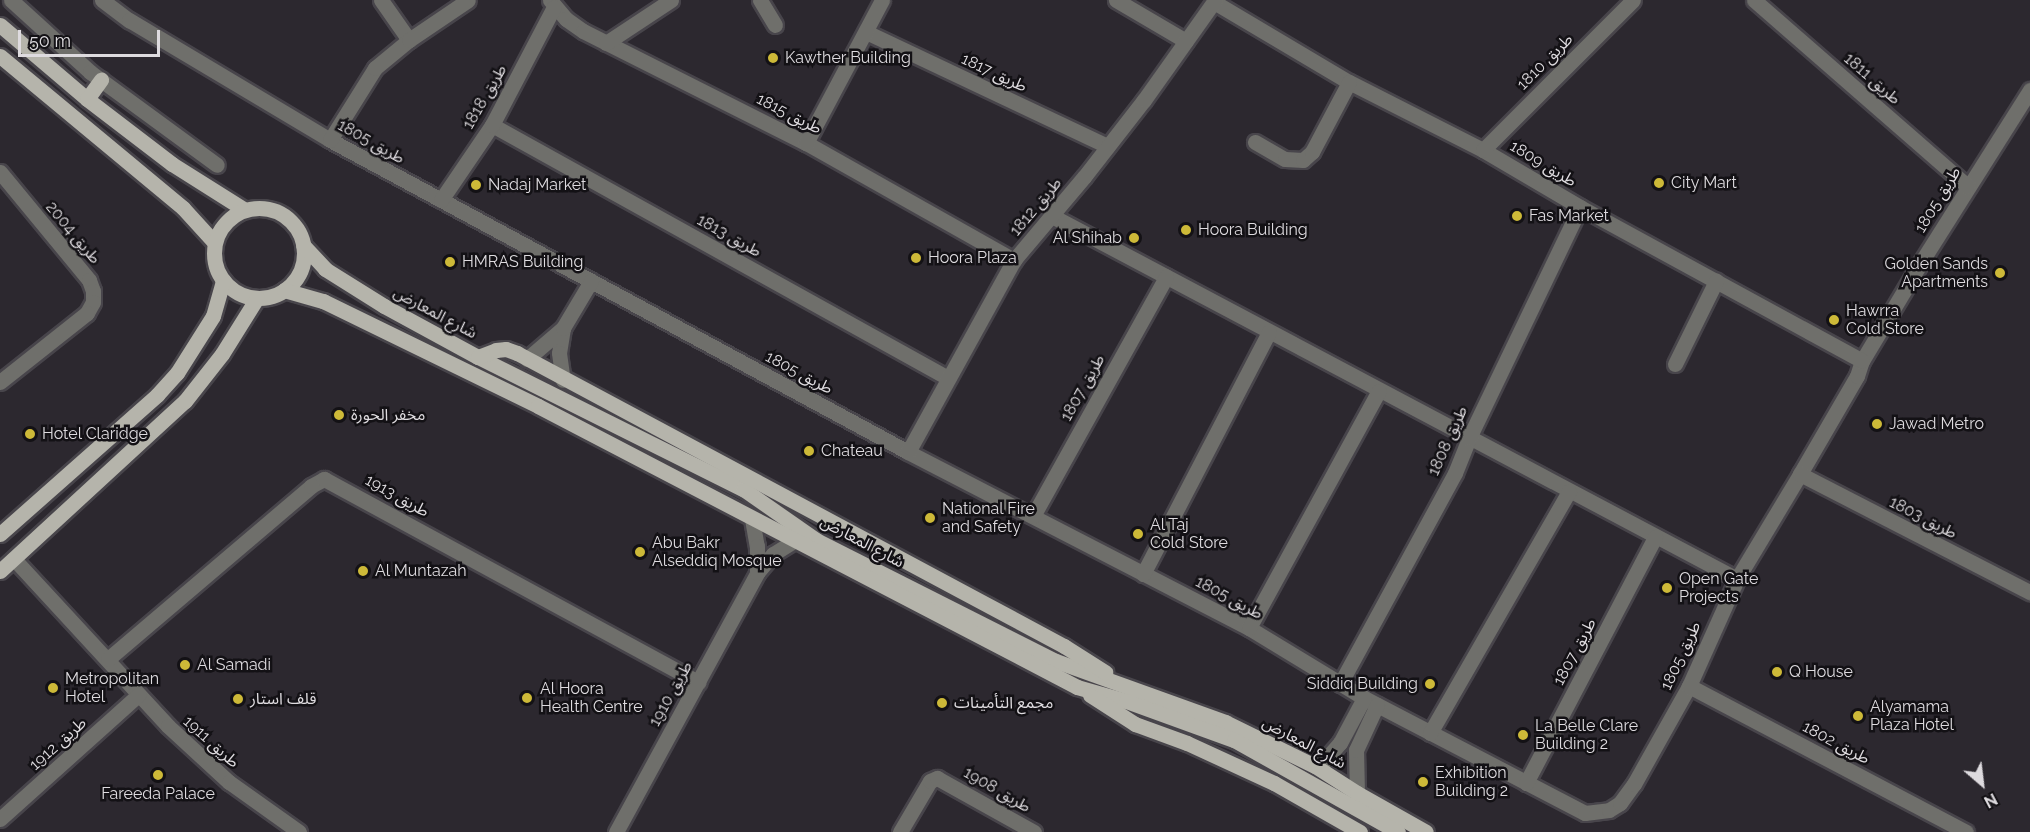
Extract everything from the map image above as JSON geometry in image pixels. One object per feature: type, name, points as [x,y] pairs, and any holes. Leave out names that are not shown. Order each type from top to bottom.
[{"type":"main road","points":[[0,25],[87,99],[172,164],[245,210],[268,210],[288,219],[298,231],[303,245],[300,271],[284,290],[257,298],[244,295],[223,280],[216,269],[214,243],[225,223],[245,210]]},
{"type":"main road","points":[[0,56],[176,202],[214,243]]},
{"type":"main road","points":[[87,99],[101,80]]},
{"type":"main road","name":"شارع المعارض","points":[[303,245],[325,269],[341,280],[478,357],[742,489],[816,540],[1056,661],[1225,722],[1315,766],[1426,832]]},
{"type":"main road","points":[[0,534],[157,395],[177,373],[213,316],[223,280]]},
{"type":"main road","name":"شارع المعارض","points":[[284,290],[323,300],[547,411],[1077,687],[1126,701],[1234,740],[1398,832]]},
{"type":"main road","points":[[0,572],[185,400],[222,354],[257,298]]},
{"type":"main road","points":[[478,357],[506,349],[527,359],[1064,646],[1131,688]]},
{"type":"main road","points":[[1077,687],[1134,724],[1187,743],[1274,783],[1360,832]]},
{"type":"street","points":[[11,0],[101,80],[217,165]]},
{"type":"street","name":"طريق 1805","points":[[102,0],[129,20],[330,140],[908,452],[1249,628],[1371,702],[1585,813],[1609,810],[1620,803],[1634,784],[1689,686],[1737,579],[1857,376],[1862,361],[1967,186],[2030,90]]},
{"type":"street","points":[[381,0],[409,40]]},
{"type":"street","points":[[330,140],[375,68],[409,40],[468,0]]},
{"type":"street","points":[[606,43],[671,0]]},
{"type":"street","points":[[760,0],[775,25]]},
{"type":"street","points":[[1116,0],[1186,41]]},
{"type":"street","name":"طريق 1810","points":[[1483,150],[1633,0]]},
{"type":"street","name":"طريق 1811","points":[[1754,0],[1967,186]]},
{"type":"street","points":[[806,143],[866,32],[880,1]]},
{"type":"street","name":"طريق 1812","points":[[908,452],[1014,260],[1144,100],[1214,1]]},
{"type":"street","name":"طريق 1809","points":[[1214,1],[1349,82],[1483,150],[1580,207],[1862,361]]},
{"type":"street","name":"طريق 1815","points":[[552,4],[566,19],[606,43],[806,143],[1014,260]]},
{"type":"street","name":"طريق 1818","points":[[441,200],[492,125],[552,4]]},
{"type":"street","name":"طريق 1817","points":[[866,32],[1107,146]]},
{"type":"street","points":[[1256,142],[1286,159],[1304,160],[1312,152],[1349,82]]},
{"type":"street","name":"طريق 1813","points":[[492,125],[948,378]]},
{"type":"street","name":"طريق 2004","points":[[0,382],[87,313],[93,302],[93,291],[89,280],[2,179]]},
{"type":"street","name":"طريق 1808","points":[[1340,684],[1455,473],[1468,438],[1580,207]]},
{"type":"street","points":[[1052,216],[1737,579]]},
{"type":"street","name":"طريق 1807","points":[[1033,516],[1166,277]]},
{"type":"street","points":[[527,359],[563,327],[591,281]]},
{"type":"street","points":[[1675,364],[1716,281]]},
{"type":"street","points":[[563,327],[559,353],[564,380]]},
{"type":"street","points":[[1143,574],[1269,332]]},
{"type":"street","points":[[1249,628],[1379,391]]},
{"type":"street","name":"طريق 1803","points":[[1800,474],[2030,592]]},
{"type":"street","name":"طريق 1913","points":[[108,659],[311,486],[324,479],[376,505],[490,570],[698,682]]},
{"type":"street","points":[[1430,733],[1569,491]]},
{"type":"street","name":"طريق 1910","points":[[752,519],[757,546],[757,573]]},
{"type":"street","name":"طريق 1807","points":[[1526,783],[1655,537]]},
{"type":"street","name":"طريق 1910","points":[[616,832],[757,573],[773,554],[794,541]]},
{"type":"street","name":"طريق 1911","points":[[14,559],[168,726],[229,782],[299,832]]},
{"type":"street","name":"طريق 1802","points":[[1689,686],[1966,832]]},
{"type":"street","name":"طريق 1912","points":[[0,819],[138,695]]},
{"type":"street","points":[[1315,766],[1325,760],[1340,743],[1371,702]]},
{"type":"street","points":[[1357,793],[1356,750],[1371,702]]},
{"type":"street","name":"طريق 1908","points":[[900,832],[930,781],[937,778],[1034,832]]},
{"type":"place","name":"Kawther Building","points":[[773,58]]},
{"type":"place","name":"City Mart","points":[[1659,183]]},
{"type":"place","name":"Nadaj Market","points":[[476,185]]},
{"type":"place","name":"Fas Market","points":[[1517,216]]},
{"type":"place","name":"Hoora Building","points":[[1186,230]]},
{"type":"place","name":"Al Shihab","points":[[1134,238]]},
{"type":"place","name":"Hoora Plaza","points":[[916,258]]},
{"type":"place","name":"HMRAS Building","points":[[450,262]]},
{"type":"place","name":"Golden Sands Apartments","points":[[2000,273]]},
{"type":"place","name":"Hawrra Cold Store","points":[[1834,320]]},
{"type":"place","name":"مخفر الحورة","points":[[339,415]]},
{"type":"place","name":"Jawad Metro","points":[[1877,424]]},
{"type":"place","name":"Hotel Claridge","points":[[30,434]]},
{"type":"place","name":"Chateau","points":[[809,451]]},
{"type":"place","name":"National Fire and Safety","points":[[930,518]]},
{"type":"place","name":"Al Taj Cold Store","points":[[1138,534]]},
{"type":"place","name":"Abu Bakr Alseddiq Mosque","points":[[640,552]]},
{"type":"place","name":"Al Muntazah","points":[[363,571]]},
{"type":"place","name":"Open Gate Projects","points":[[1667,588]]},
{"type":"place","name":"Al Samadi","points":[[185,665]]},
{"type":"place","name":"Q House","points":[[1777,672]]},
{"type":"place","name":"Siddiq Building","points":[[1430,684]]},
{"type":"place","name":"Metropolitan Hotel","points":[[53,688]]},
{"type":"place","name":"Al Hoora Health Centre","points":[[527,698]]},
{"type":"place","name":"قلف استار","points":[[238,699]]},
{"type":"place","name":"مجمع التأمينات","points":[[942,703]]},
{"type":"place","name":"Alyamama Plaza Hotel","points":[[1858,716]]},
{"type":"place","name":"La Belle Clare Building 2","points":[[1523,735]]},
{"type":"place","name":"Fareeda Palace","points":[[158,775]]},
{"type":"place","name":"Exhibition Building 2","points":[[1423,782]]}]
